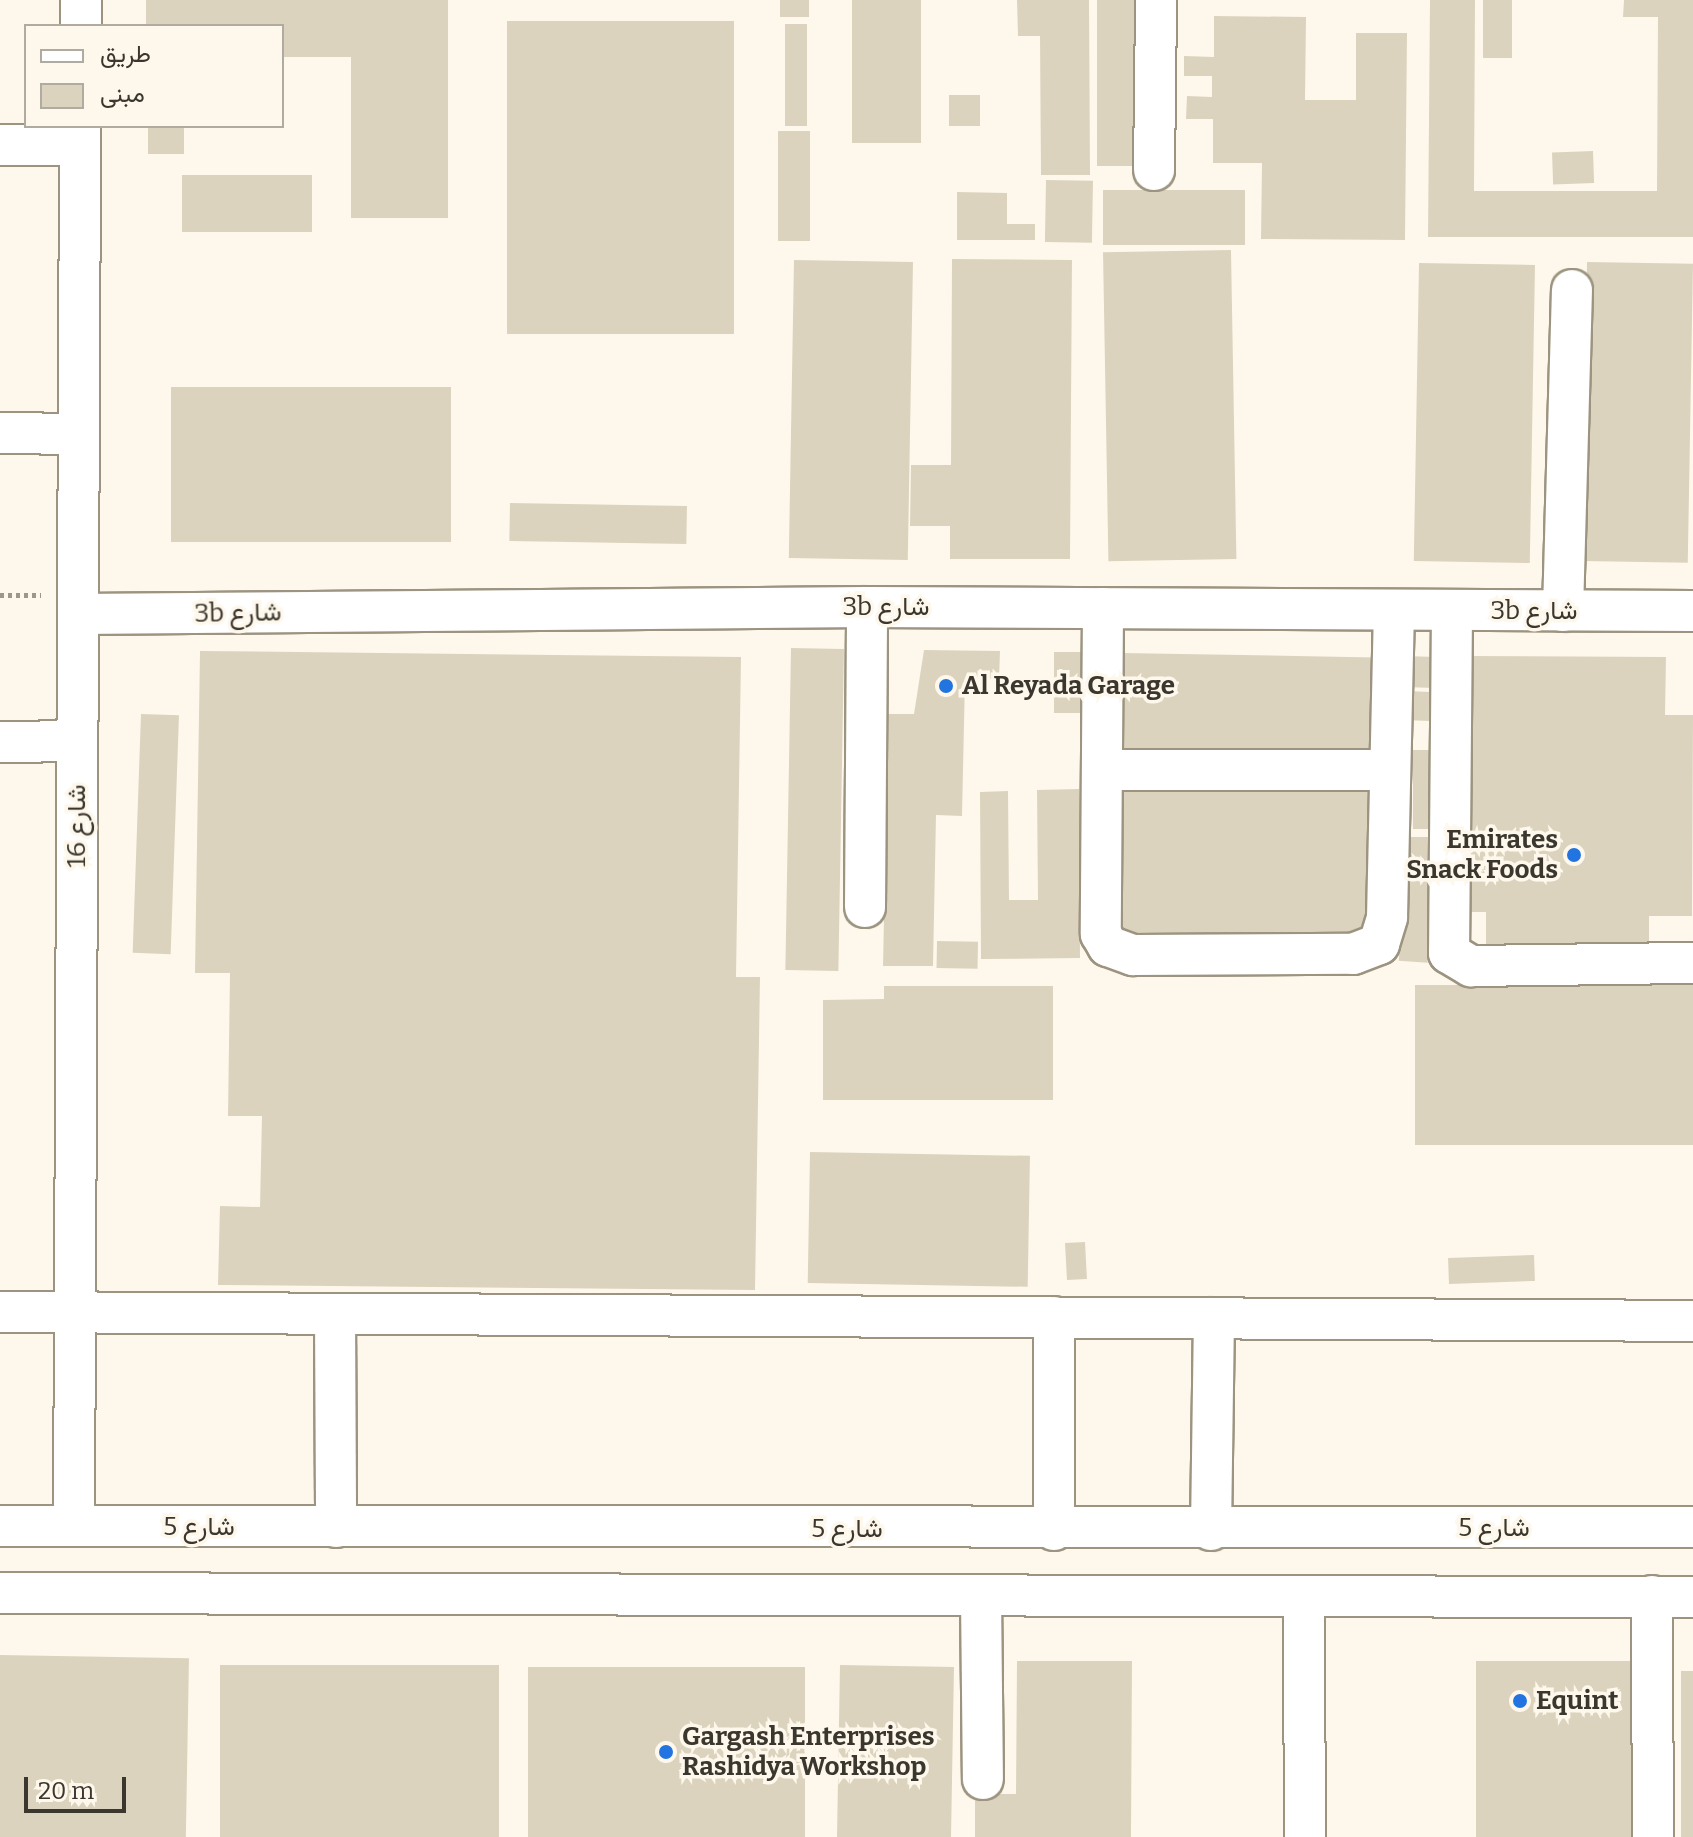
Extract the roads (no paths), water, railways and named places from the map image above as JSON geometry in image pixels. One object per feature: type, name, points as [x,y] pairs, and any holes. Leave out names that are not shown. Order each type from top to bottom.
[{"type":"street","points":[[81,0],[81,24]]},
{"type":"street","points":[[1154,170],[1156,0]]},
{"type":"street","points":[[0,145],[80,135]]},
{"type":"street","name":"شارع 16","points":[[74,1526],[80,135]]},
{"type":"street","points":[[1563,611],[1572,290]]},
{"type":"street","points":[[0,433],[78,434]]},
{"type":"street","points":[[865,907],[867,607]]},
{"type":"street","name":"3b شارع","points":[[78,614],[867,607],[1693,611]]},
{"type":"street","points":[[1103,608],[1101,934],[1108,946],[1133,955],[1353,954],[1379,944],[1387,917],[1394,610]]},
{"type":"street","points":[[1452,611],[1449,953],[1471,966],[1693,963]]},
{"type":"street","points":[[0,742],[77,741]]},
{"type":"street","points":[[1102,770],[1390,770]]},
{"type":"street","points":[[0,1312],[1693,1321]]},
{"type":"street","points":[[335,1314],[336,1527]]},
{"type":"street","points":[[1054,1317],[1054,1530]]},
{"type":"street","points":[[1211,1530],[1214,1318]]},
{"type":"street","name":"شارع 5","points":[[0,1526],[1054,1530],[1693,1527]]},
{"type":"street","points":[[0,1593],[1693,1597]]},
{"type":"street","points":[[981,1596],[983,1779]]},
{"type":"street","points":[[1304,1596],[1305,1837]]},
{"type":"street","points":[[1652,1596],[1653,1837]]},
{"type":"place","name":"Al Reyada Garage","points":[[946,686]]},
{"type":"place","name":"Emirates Snack Foods","points":[[1574,855]]},
{"type":"place","name":"Equint","points":[[1520,1701]]},
{"type":"place","name":"Gargash Enterprises Rashidya Workshop","points":[[666,1752]]}]
